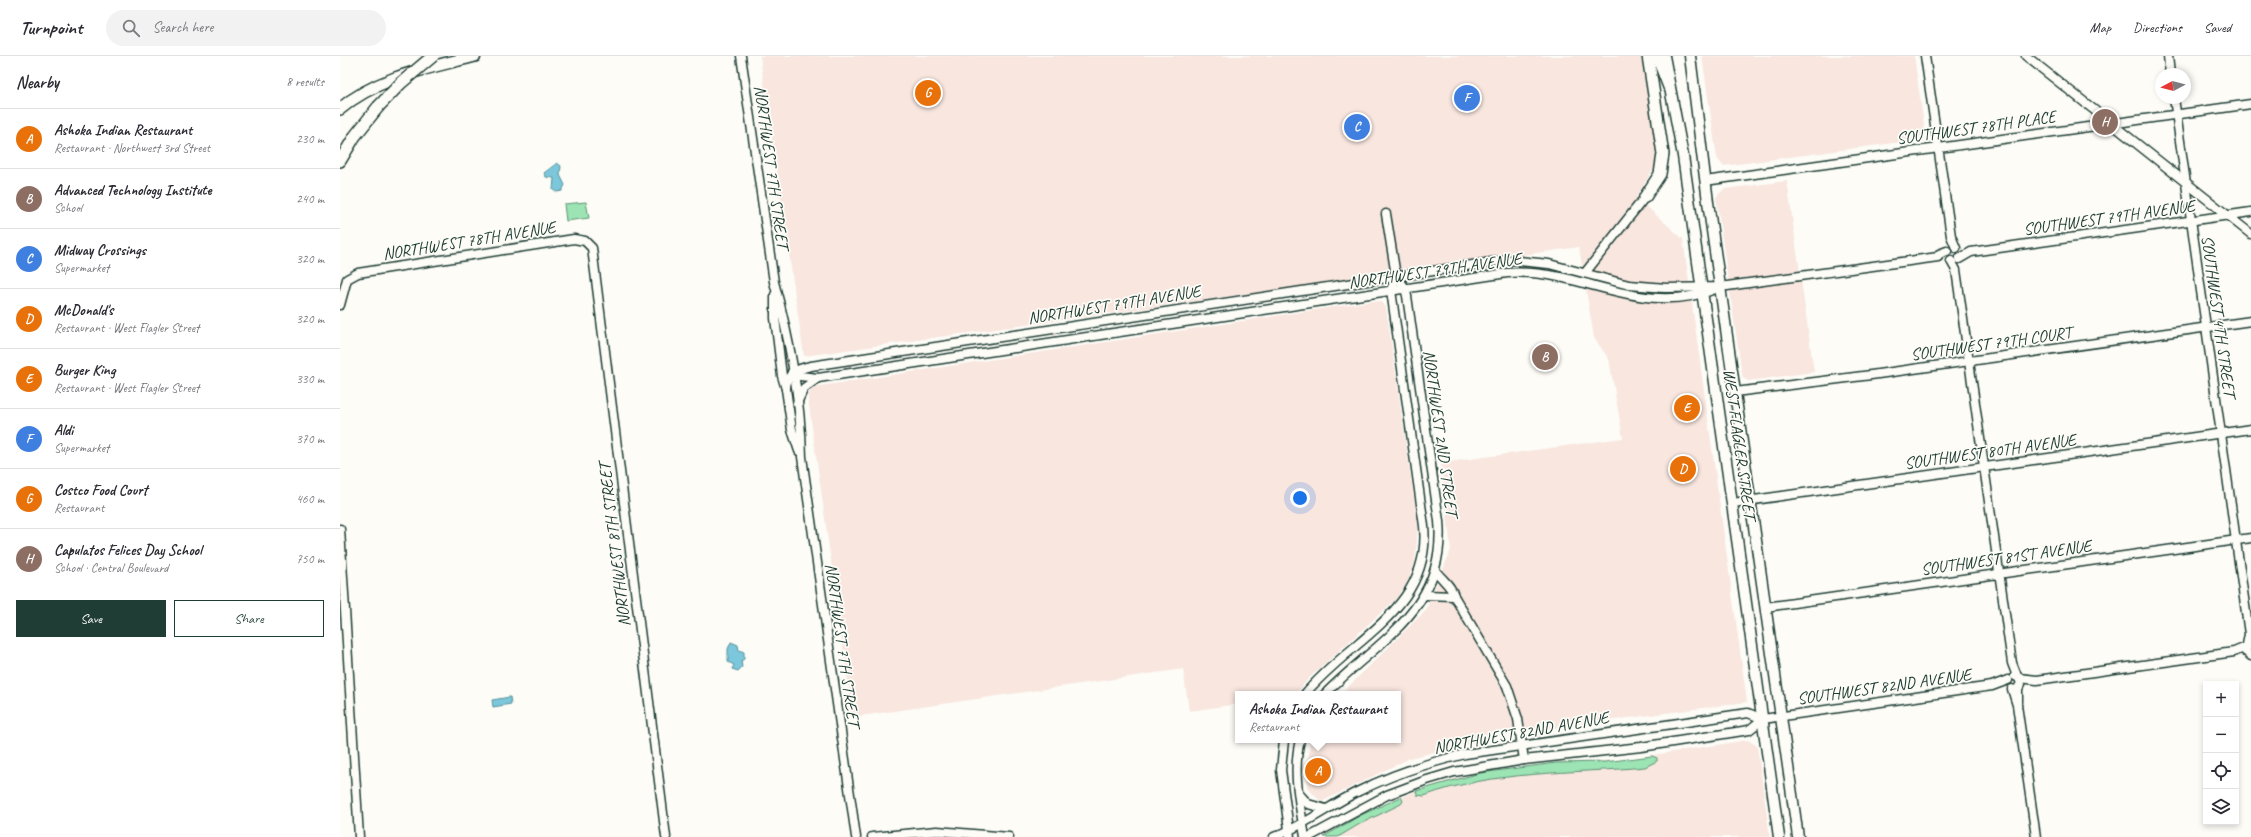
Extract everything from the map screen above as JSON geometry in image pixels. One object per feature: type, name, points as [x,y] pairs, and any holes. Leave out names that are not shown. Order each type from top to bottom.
[{"type":"highway","points":[[340,161],[355,136],[378,107],[401,82],[433,56]]},
{"type":"highway","points":[[340,110],[354,99],[390,80],[475,56]]},
{"type":"highway","points":[[1645,197],[1660,174],[1663,154],[1648,56]]},
{"type":"highway","points":[[1657,56],[1669,87]]},
{"type":"main road","name":"WEST FLAGLER STREET","points":[[1664,56],[1683,156],[1779,837]]},
{"type":"main road","name":"WEST FLAGLER STREET","points":[[1690,56],[1720,287],[1798,837]]},
{"type":"street","name":"NORTHWEST 7TH STREET","points":[[741,56],[774,282],[775,318],[782,376],[786,389],[792,430],[802,457]]},
{"type":"street","points":[[1925,56],[2036,837]]},
{"type":"street","points":[[2026,56],[2185,180],[2251,234]]},
{"type":"street","points":[[2168,56],[2169,68]]},
{"type":"street","name":"SOUTHWEST 4TH STREET","points":[[2175,104],[2250,635],[2249,652]]},
{"type":"street","name":"SOUTHWEST 78TH PLACE","points":[[1706,181],[2251,104]]},
{"type":"street","points":[[1585,273],[1645,197]]},
{"type":"street","name":"SOUTHWEST 79TH AVENUE","points":[[1720,287],[2251,212]]},
{"type":"street","name":"NORTHWEST 2ND STREET","points":[[1328,691],[1409,618],[1425,595],[1435,570],[1440,543],[1439,521],[1405,288],[1396,276],[1386,214]]},
{"type":"street","name":"NORTHWEST 78TH AVENUE","points":[[340,305],[347,279],[354,274],[368,270],[574,240],[585,241],[593,250]]},
{"type":"street","name":"NORTHWEST 8TH STREET","points":[[593,250],[666,837]]},
{"type":"street","name":"NORTHWEST 79TH AVENUE","points":[[792,372],[817,365],[1396,276],[1510,260],[1549,264],[1629,285],[1651,288],[1702,290]]},
{"type":"street","name":"NORTHWEST 79TH AVENUE","points":[[792,372],[800,376],[818,378],[1391,290],[1529,271],[1549,274],[1599,288],[1649,298],[1720,287]]},
{"type":"street","name":"NORTHWEST 2ND STREET","points":[[1308,691],[1316,681],[1400,605],[1413,586],[1421,566],[1425,530],[1391,290],[1396,276]]},
{"type":"street","points":[[1599,277],[1599,288]]},
{"type":"street","name":"NORTHWEST 7TH STREET","points":[[774,282],[782,309],[797,403],[802,457],[856,837]]},
{"type":"street","points":[[1118,319],[1118,332]]},
{"type":"street","name":"SOUTHWEST 79TH COURT","points":[[1735,392],[2251,321]]},
{"type":"street","points":[[786,389],[787,380],[792,372]]},
{"type":"street","points":[[797,403],[804,388],[818,378]]},
{"type":"street","points":[[788,405],[792,406],[799,418]]},
{"type":"street","name":"SOUTHWEST 80TH AVENUE","points":[[1733,504],[2251,429]]},
{"type":"street","points":[[340,529],[359,837]]},
{"type":"street","name":"SOUTHWEST 81ST AVENUE","points":[[1766,606],[2251,538]]},
{"type":"street","points":[[1435,570],[1442,580],[1453,590],[1454,596],[1507,686],[1518,719],[1524,760]]},
{"type":"street","points":[[1425,595],[1454,596]]},
{"type":"street","name":"SOUTHWEST 82ND AVENUE","points":[[1781,716],[2234,652],[2249,652]]},
{"type":"street","name":"NORTHWEST 82ND AVENUE","points":[[1274,837],[1289,834],[1326,810],[1367,787],[1416,767],[1465,754],[1748,713],[1763,719]]},
{"type":"street","name":"NORTHWEST 82ND AVENUE","points":[[1309,837],[1361,808],[1406,787],[1469,768],[1524,760],[1641,747],[1748,730],[1763,719],[1781,716]]},
{"type":"street","points":[[1284,743],[1281,770],[1289,834]]},
{"type":"street","points":[[1300,743],[1296,765],[1298,792],[1305,837]]},
{"type":"street","points":[[1298,792],[1308,804],[1326,810]]},
{"type":"street","points":[[872,837],[936,831],[1009,837]]},
{"type":"shaded area","points":[[760,56],[1639,56],[1647,68],[1661,156],[1636,197],[1683,239],[1747,702],[1509,734],[1410,758],[1321,802],[1307,787],[1310,743],[1401,743],[1401,691],[1344,691],[1426,610],[1451,550],[1441,463],[1623,438],[1609,359],[1594,338],[1579,247],[804,356]]},
{"type":"shaded area","points":[[1702,56],[1914,56],[1925,132],[1922,138],[1916,140],[1723,166],[1717,158]]},
{"type":"shaded area","points":[[1787,181],[1814,372],[1748,381],[1743,378],[1742,374],[1716,197],[1724,189]]},
{"type":"shaded area","points":[[1372,301],[1381,302],[1386,307],[1418,527],[1415,561],[1407,583],[1395,600],[1309,678],[1298,691],[1235,691],[1235,704],[1189,711],[1183,669],[853,717],[808,398],[809,393],[814,387]]},
{"type":"shaded area","points":[[1748,740],[1757,746],[1770,837],[1323,837],[1378,807],[1416,791],[1456,778],[1556,763],[1622,760]]},
{"type":"green space","points":[[586,202],[589,218],[566,221],[564,204]]},
{"type":"green space","points":[[1652,756],[1657,758],[1657,761],[1645,767],[1505,777],[1478,781],[1424,796],[1417,795],[1416,791],[1480,773],[1556,763],[1605,762]]},
{"type":"green space","points":[[1401,797],[1403,801],[1401,804],[1358,825],[1338,837],[1323,837],[1361,815]]},
{"type":"water","points":[[557,163],[561,166],[560,175],[565,185],[562,191],[557,192],[553,190],[554,178],[546,177],[544,173]]},
{"type":"water","points":[[731,642],[738,645],[739,650],[744,652],[744,659],[741,661],[742,667],[738,671],[732,669],[734,665],[728,662],[728,649]]},
{"type":"water","points":[[510,697],[511,704],[493,707],[492,700]]},
{"type":"place","name":"Costco Food Court","points":[[928,93]]},
{"type":"place","name":"Aldi","points":[[1467,98]]},
{"type":"place","name":"Capulatos Felices Day School","points":[[2105,122]]},
{"type":"place","name":"Midway Crossings","points":[[1357,127]]},
{"type":"place","name":"Advanced Technology Institute","points":[[1545,357]]},
{"type":"place","name":"Burger King","points":[[1687,408]]},
{"type":"place","name":"McDonald's","points":[[1683,469]]},
{"type":"place","name":"Ashoka Indian Restaurant","points":[[1318,771]]}]
